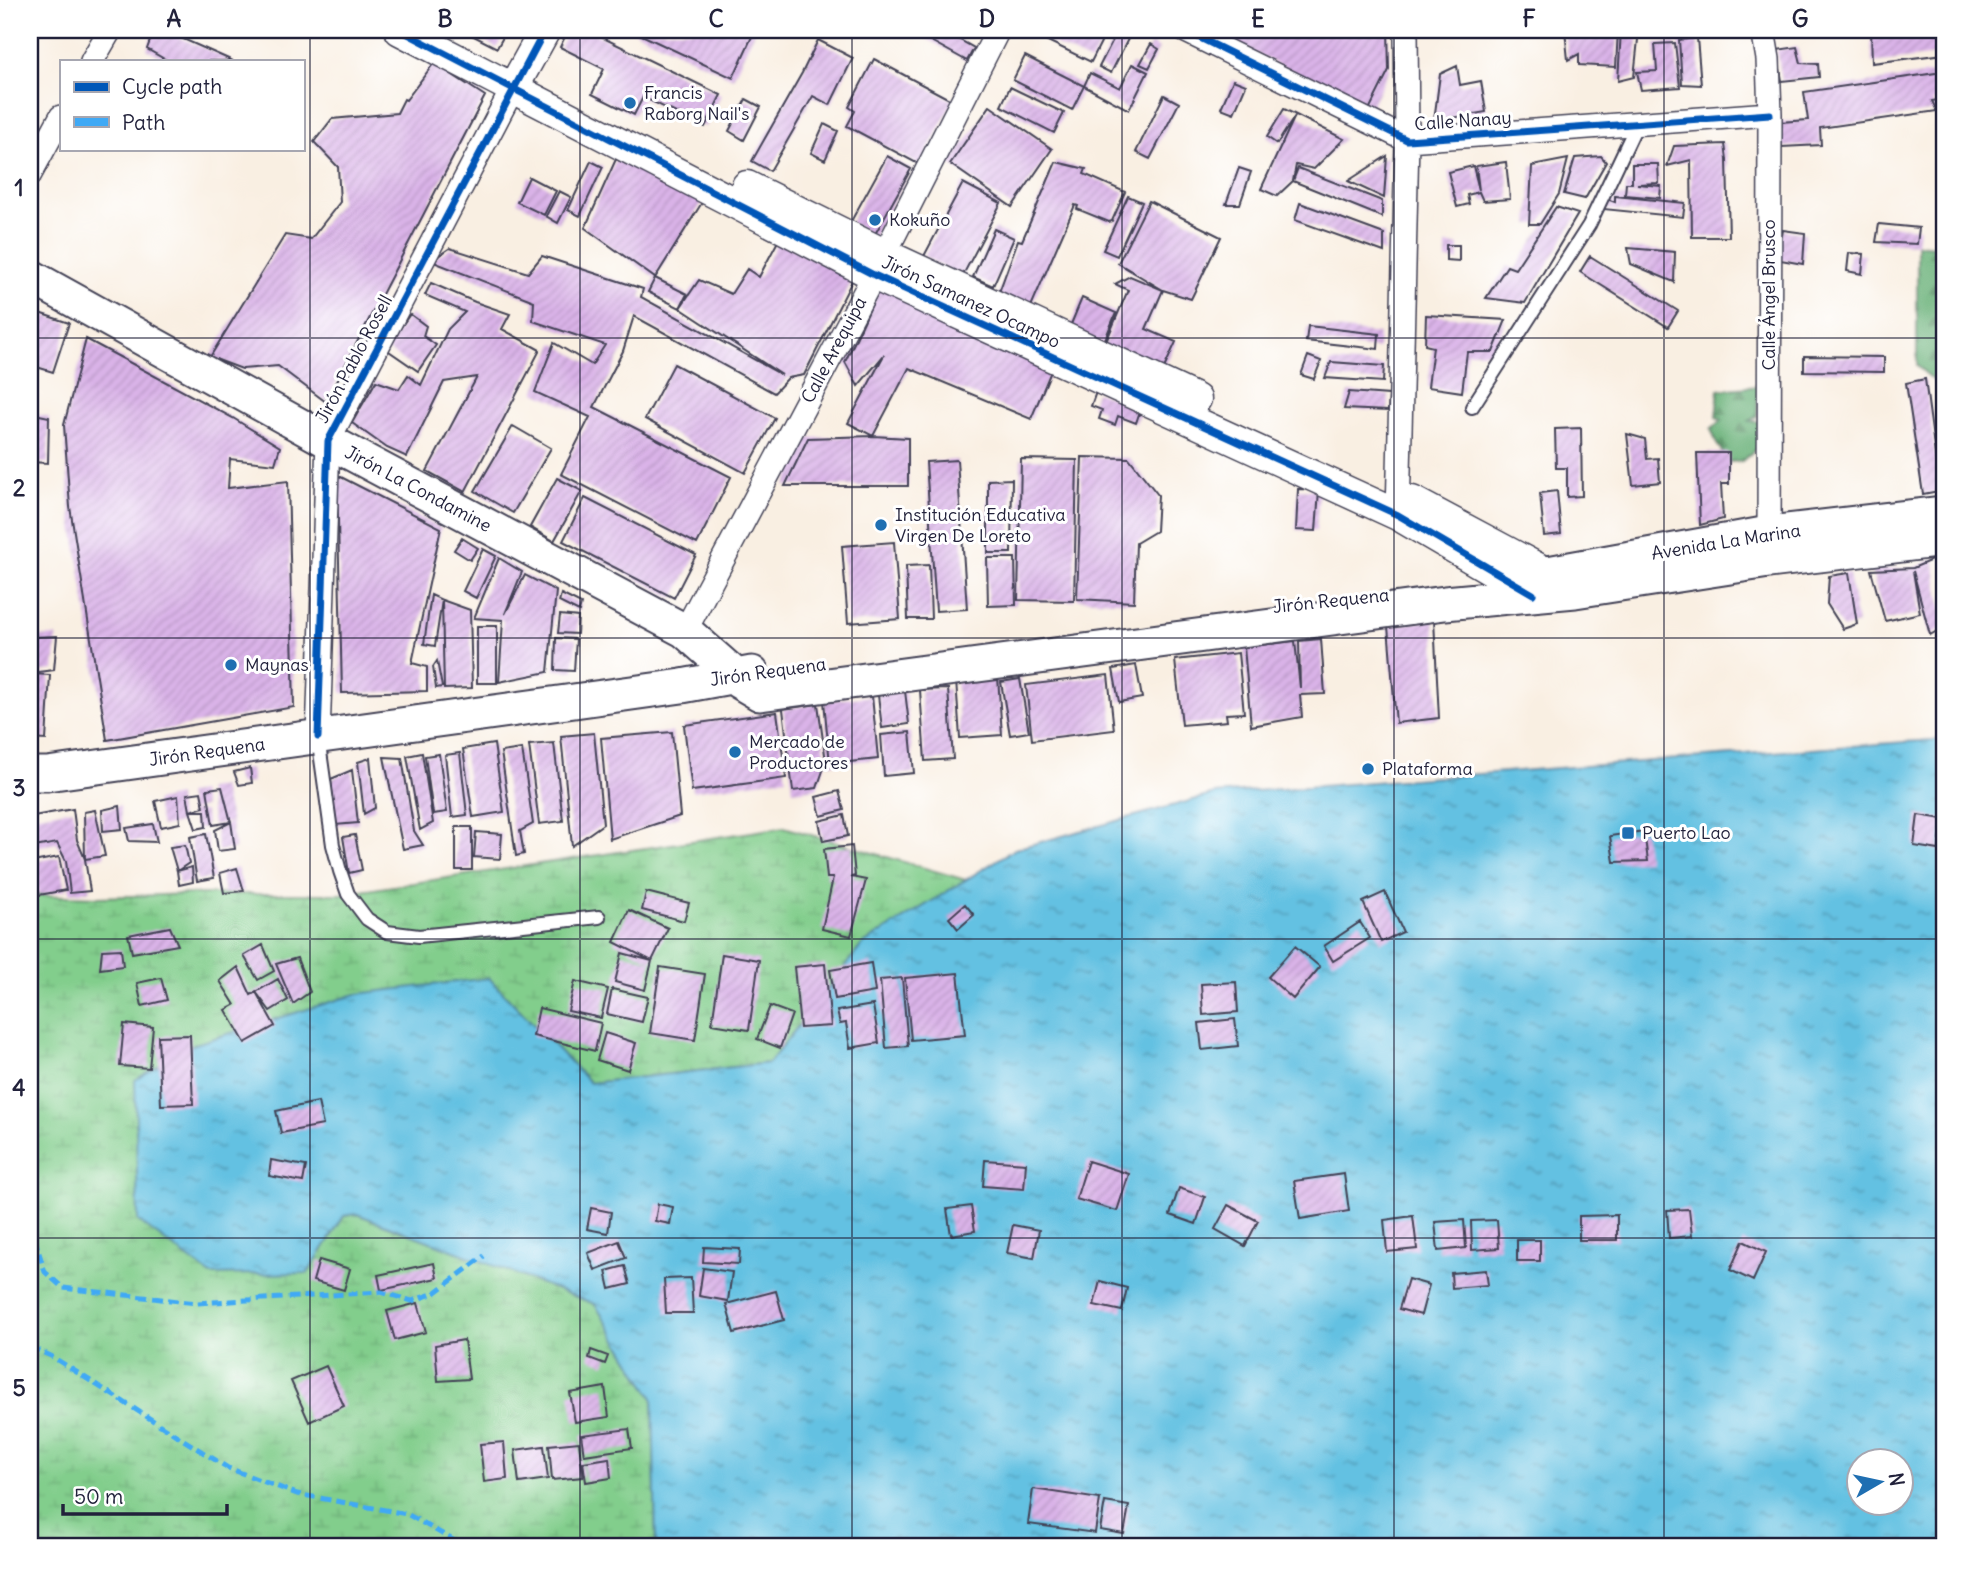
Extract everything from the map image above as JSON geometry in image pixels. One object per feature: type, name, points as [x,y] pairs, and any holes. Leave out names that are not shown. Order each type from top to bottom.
[{"type":"main road","name":"Jirón La Condamine","points":[[30,276],[328,441],[685,631],[748,685]]},
{"type":"main road","name":"Avenida La Marina","points":[[1537,584],[1769,547],[1944,513]]},
{"type":"main road","name":"Avenida La Marina","points":[[1769,547],[1944,540]]},
{"type":"main road","name":"Jirón Requena","points":[[30,774],[47,774],[682,686],[748,685],[1099,638],[1445,603],[1537,584]]},
{"type":"street","points":[[93,60],[110,30]]},
{"type":"street","name":"Jirón Samanez Ocampo","points":[[400,30],[517,81],[879,264],[1399,505],[1537,584]]},
{"type":"street","name":"Jirón Samanez Ocampo","points":[[437,30],[517,81]]},
{"type":"street","name":"Jirón Pablo Rosell","points":[[318,737],[328,441],[545,30]]},
{"type":"street","name":"Calle Arequipa","points":[[685,631],[879,264],[998,30]]},
{"type":"street","name":"Calle Nanay","points":[[1184,30],[1407,140],[1770,114]]},
{"type":"street","points":[[1399,505],[1407,140],[1406,30]]},
{"type":"street","name":"Calle Ángel Brusco","points":[[1763,30],[1768,59],[1770,114],[1769,547]]},
{"type":"street","points":[[30,174],[60,119]]},
{"type":"lane","points":[[1472,407],[1589,225],[1637,124]]},
{"type":"lane","points":[[318,737],[333,845],[348,894],[367,919],[387,932],[419,936],[599,917]]},
{"type":"green space","points":[[1917,244],[1944,247],[1944,389],[1917,366]]},
{"type":"green space","points":[[1758,386],[1757,416],[1749,421],[1761,422],[1759,446],[1742,461],[1729,462],[1711,429],[1722,420],[1716,417],[1719,390]]},
{"type":"green space","points":[[784,827],[966,880],[862,945],[769,1063],[590,1083],[489,978],[307,1273],[344,1216],[357,1214],[595,1304],[653,1398],[656,1547],[30,1547],[30,895],[99,897],[341,894]]},
{"type":"water","points":[[1944,739],[1944,1547],[656,1547],[653,1398],[595,1304],[357,1214],[344,1216],[308,1273],[211,1275],[138,1221],[135,1080],[192,1045],[356,994],[489,978],[590,1083],[769,1063],[862,945],[1015,849],[1215,794]]},
{"type":"building","points":[[154,30],[163,30],[231,60],[166,60],[147,49]]},
{"type":"building","points":[[462,30],[507,30],[497,48]]},
{"type":"building","points":[[568,30],[587,30],[721,95],[705,127],[643,97],[634,115],[592,94],[604,69],[560,47]]},
{"type":"building","points":[[631,30],[755,30],[733,78]]},
{"type":"building","points":[[911,30],[942,30],[974,48],[967,61]]},
{"type":"building","points":[[1025,30],[1107,30],[1091,62]]},
{"type":"building","points":[[1118,30],[1131,33],[1111,73],[1099,67]]},
{"type":"building","points":[[1209,30],[1388,30],[1389,70],[1369,110]]},
{"type":"building","points":[[1565,30],[1618,30],[1616,67],[1579,65],[1579,54],[1568,60]]},
{"type":"building","points":[[1621,30],[1639,30],[1634,77],[1618,81]]},
{"type":"building","points":[[1871,30],[1944,30],[1944,54],[1872,63]]},
{"type":"building","points":[[1697,38],[1701,85],[1682,84],[1679,40]]},
{"type":"building","points":[[818,40],[853,58],[830,105],[813,96],[770,171],[752,161]]},
{"type":"building","points":[[1675,43],[1680,87],[1641,90],[1637,72],[1657,71],[1655,44]]},
{"type":"building","points":[[1151,44],[1159,49],[1149,68],[1140,64]]},
{"type":"building","points":[[1797,47],[1801,63],[1818,64],[1819,77],[1782,81],[1777,50]]},
{"type":"building","points":[[1025,56],[1084,86],[1072,110],[1013,80]]},
{"type":"building","points":[[874,59],[953,101],[920,165],[847,126],[855,111],[849,107]]},
{"type":"building","points":[[434,63],[485,96],[326,402],[278,366],[242,369],[210,357],[285,235],[311,239],[340,202],[338,167],[314,142],[332,119],[397,113],[404,99],[406,100]]},
{"type":"building","points":[[1132,64],[1148,72],[1129,110],[1084,86],[1090,73],[1120,88]]},
{"type":"building","points":[[1457,66],[1460,85],[1481,81],[1486,112],[1434,121],[1440,74]]},
{"type":"building","points":[[1943,72],[1944,99],[1932,101],[1937,111],[1820,128],[1821,145],[1782,147],[1780,122],[1808,120],[1804,92]]},
{"type":"building","points":[[1233,80],[1246,85],[1234,113],[1221,108]]},
{"type":"building","points":[[1010,87],[1064,113],[1054,133],[1001,106]]},
{"type":"building","points":[[1164,95],[1179,103],[1150,159],[1136,152]]},
{"type":"building","points":[[746,99],[761,107],[744,140],[729,131]]},
{"type":"building","points":[[990,106],[1052,149],[1012,207],[950,164]]},
{"type":"building","points":[[1284,109],[1344,139],[1314,169],[1296,165],[1293,181],[1277,196],[1261,189],[1295,116],[1277,144],[1267,137]]},
{"type":"building","points":[[824,124],[838,131],[825,160],[811,153]]},
{"type":"building","points":[[1725,144],[1729,237],[1692,237],[1691,160],[1667,166],[1674,146]]},
{"type":"building","points":[[887,156],[911,169],[874,236],[850,223]]},
{"type":"building","points":[[1387,156],[1384,198],[1348,181]]},
{"type":"building","points":[[1601,156],[1606,162],[1585,199],[1564,194],[1575,158]]},
{"type":"building","points":[[616,159],[703,201],[655,278],[585,228]]},
{"type":"building","points":[[1568,159],[1559,194],[1540,224],[1529,224],[1532,166]]},
{"type":"building","points":[[591,161],[603,167],[580,216],[568,210]]},
{"type":"building","points":[[1056,162],[1086,169],[1084,174],[1125,192],[1112,221],[1109,222],[1077,209],[1078,206],[1075,205],[1030,309],[998,295],[1018,240],[1022,241]]},
{"type":"building","points":[[1506,162],[1510,199],[1483,201],[1479,192],[1467,195],[1469,204],[1457,207],[1448,172],[1473,166],[1479,190],[1476,166]]},
{"type":"building","points":[[1632,164],[1658,164],[1659,183],[1637,184],[1661,186],[1660,198],[1625,195],[1626,183],[1632,183]]},
{"type":"building","points":[[1239,168],[1251,172],[1240,204],[1226,204]]},
{"type":"building","points":[[1298,168],[1382,201],[1382,217],[1293,181]]},
{"type":"building","points":[[529,177],[556,191],[544,215],[517,202]]},
{"type":"building","points":[[963,183],[1001,203],[962,277],[924,256]]},
{"type":"building","points":[[559,191],[571,197],[558,223],[546,216]]},
{"type":"building","points":[[1128,196],[1142,202],[1117,256],[1103,250]]},
{"type":"building","points":[[1615,196],[1685,203],[1683,217],[1603,209],[1607,199],[1615,202]]},
{"type":"building","points":[[1149,201],[1221,237],[1191,299],[1163,290],[1118,263]]},
{"type":"building","points":[[1300,203],[1384,234],[1384,252],[1295,220]]},
{"type":"building","points":[[1556,207],[1578,214],[1525,303],[1486,298],[1507,266],[1515,269]]},
{"type":"building","points":[[1879,224],[1919,228],[1917,244],[1876,242]]},
{"type":"building","points":[[994,229],[1014,238],[993,286],[973,277]]},
{"type":"building","points":[[1783,230],[1805,233],[1803,264],[1781,260],[1777,264]]},
{"type":"building","points":[[778,241],[853,279],[804,375],[788,378],[774,393],[634,316],[623,351],[594,407],[731,477],[697,544],[561,474],[590,417],[535,392],[554,343],[592,365],[605,345],[533,321],[534,301],[431,261],[450,248],[528,273],[542,256],[643,289],[641,297],[782,375],[680,308],[699,280],[731,294],[747,269],[759,277]]},
{"type":"building","points":[[1446,245],[1459,245],[1459,261],[1446,260]]},
{"type":"building","points":[[1628,248],[1675,252],[1674,282],[1631,264]]},
{"type":"building","points":[[1849,253],[1864,254],[1862,274],[1847,271]]},
{"type":"building","points":[[1590,256],[1678,311],[1668,327],[1580,272]]},
{"type":"building","points":[[1130,276],[1163,290],[1146,329],[1176,342],[1161,375],[1103,349],[1128,290],[1115,284]]},
{"type":"building","points":[[655,278],[687,294],[680,308],[648,292]]},
{"type":"building","points":[[431,283],[510,314],[502,329],[540,350],[465,492],[427,471],[477,377],[444,382],[407,457],[387,448],[352,423],[376,381],[399,389],[408,375],[421,385],[448,329],[465,312],[425,295]]},
{"type":"building","points":[[882,283],[1054,364],[1031,419],[909,368],[873,436],[848,423],[884,355],[858,386],[845,362]]},
{"type":"building","points":[[1082,298],[1116,313],[1103,344],[1069,329]]},
{"type":"building","points":[[30,310],[69,323],[53,372],[30,365]]},
{"type":"building","points":[[410,314],[426,326],[423,336],[436,345],[418,371],[386,349]]},
{"type":"building","points":[[1426,315],[1506,320],[1493,352],[1467,352],[1462,392],[1428,387],[1433,347],[1425,345]]},
{"type":"building","points":[[1308,326],[1379,334],[1378,349],[1306,341]]},
{"type":"building","points":[[86,339],[233,418],[280,447],[275,464],[230,459],[228,488],[288,481],[294,707],[107,740],[70,507],[64,425]]},
{"type":"building","points":[[1308,356],[1321,361],[1314,379],[1301,375]]},
{"type":"building","points":[[1804,356],[1884,357],[1884,372],[1804,371]]},
{"type":"building","points":[[1331,362],[1384,366],[1383,382],[1325,378]]},
{"type":"building","points":[[674,364],[775,418],[745,473],[645,419]]},
{"type":"building","points":[[1925,379],[1937,469],[1944,468],[1944,490],[1923,494],[1906,383]]},
{"type":"building","points":[[1096,392],[1141,408],[1136,423],[1118,416],[1115,425],[1099,419],[1102,410],[1091,406]]},
{"type":"building","points":[[1349,392],[1389,395],[1388,411],[1344,409]]},
{"type":"building","points":[[30,413],[49,417],[48,463],[30,462]]},
{"type":"building","points":[[513,426],[551,448],[513,513],[475,491]]},
{"type":"building","points":[[1581,428],[1582,496],[1567,497],[1567,468],[1556,468],[1555,429]]},
{"type":"building","points":[[1627,434],[1645,439],[1647,459],[1658,458],[1660,482],[1633,485]]},
{"type":"building","points":[[808,438],[908,438],[908,486],[785,486]]},
{"type":"building","points":[[1697,453],[1729,453],[1729,484],[1721,484],[1723,519],[1700,525]]},
{"type":"building","points":[[1082,457],[1129,458],[1158,495],[1156,531],[1136,543],[1134,602],[1077,599]]},
{"type":"building","points":[[1021,459],[1077,460],[1074,601],[1018,600]]},
{"type":"building","points":[[957,460],[967,609],[936,611],[926,462]]},
{"type":"building","points":[[337,475],[441,528],[412,663],[427,667],[427,691],[342,693]]},
{"type":"building","points":[[557,478],[582,491],[554,541],[530,527]]},
{"type":"building","points":[[1012,479],[1011,553],[988,553],[988,480]]},
{"type":"building","points":[[1298,489],[1319,490],[1316,531],[1296,530]]},
{"type":"building","points":[[1557,491],[1561,534],[1544,536],[1540,493]]},
{"type":"building","points":[[585,498],[696,555],[674,598],[563,541]]},
{"type":"building","points":[[462,538],[478,548],[470,560],[454,550]]},
{"type":"building","points":[[894,542],[900,619],[848,623],[842,546]]},
{"type":"building","points":[[483,549],[496,556],[476,598],[463,591]]},
{"type":"building","points":[[499,558],[522,572],[505,614],[525,575],[556,591],[548,672],[499,682],[503,620],[474,618]]},
{"type":"building","points":[[987,558],[1015,558],[1016,605],[988,606]]},
{"type":"building","points":[[1934,559],[1944,627],[1930,635],[1913,571],[1920,613],[1885,621],[1871,570],[1913,568]]},
{"type":"building","points":[[929,565],[931,619],[908,619],[906,566]]},
{"type":"building","points":[[1849,573],[1857,624],[1843,629],[1827,604],[1829,576]]},
{"type":"building","points":[[561,594],[581,604],[579,612],[559,602]]},
{"type":"building","points":[[431,595],[442,600],[435,646],[424,644]]},
{"type":"building","points":[[442,600],[470,610],[472,688],[444,689]]},
{"type":"building","points":[[560,615],[578,617],[577,634],[558,633]]},
{"type":"building","points":[[1434,620],[1439,718],[1396,723],[1388,626]]},
{"type":"building","points":[[477,626],[497,626],[497,683],[477,683]]},
{"type":"building","points":[[57,636],[54,670],[30,673],[30,637]]},
{"type":"building","points":[[556,638],[576,639],[574,671],[555,670]]},
{"type":"building","points":[[1321,639],[1325,694],[1300,695],[1302,717],[1251,726],[1244,647],[1295,641],[1300,688],[1299,641]]},
{"type":"building","points":[[1238,653],[1244,713],[1226,714],[1227,721],[1182,725],[1175,660]]},
{"type":"building","points":[[437,661],[442,687],[436,688],[433,667]]},
{"type":"building","points":[[1136,665],[1142,698],[1119,702],[1113,669]]},
{"type":"building","points":[[30,674],[50,675],[46,740],[30,739]]},
{"type":"building","points":[[1108,675],[1114,730],[1032,740],[1026,685]]},
{"type":"building","points":[[998,677],[1002,735],[960,738],[956,680]]},
{"type":"building","points":[[1020,679],[1029,732],[1010,735],[1001,682]]},
{"type":"building","points":[[948,689],[953,759],[925,761],[920,690]]},
{"type":"building","points":[[905,691],[909,724],[882,728],[878,695]]},
{"type":"building","points":[[872,696],[878,759],[830,764],[824,701]]},
{"type":"building","points":[[818,704],[826,762],[817,788],[793,791],[783,709]]},
{"type":"building","name":"Mercado de Productores","points":[[777,712],[786,778],[692,791],[684,725]]},
{"type":"building","points":[[672,732],[680,816],[610,839],[601,738]]},
{"type":"building","points":[[910,732],[914,773],[884,776],[881,735]]},
{"type":"building","points":[[594,733],[603,824],[572,846],[561,736]]},
{"type":"building","points":[[554,743],[563,821],[539,824],[529,745]]},
{"type":"building","points":[[494,744],[504,812],[473,817],[463,749]]},
{"type":"building","points":[[522,749],[533,824],[520,831],[524,854],[516,856],[501,752]]},
{"type":"building","points":[[422,753],[433,823],[420,830],[407,756]]},
{"type":"building","points":[[460,753],[467,815],[452,817],[445,755]]},
{"type":"building","points":[[439,754],[447,812],[433,814],[425,756]]},
{"type":"building","points":[[384,757],[402,758],[414,831],[423,845],[403,849]]},
{"type":"building","points":[[370,758],[375,808],[364,814],[358,762]]},
{"type":"building","points":[[250,768],[252,783],[239,785],[234,772]]},
{"type":"building","points":[[352,770],[358,823],[335,825],[331,779]]},
{"type":"building","points":[[222,787],[231,822],[213,825],[207,789]]},
{"type":"building","points":[[839,791],[844,810],[821,816],[816,797]]},
{"type":"building","points":[[201,792],[204,807],[190,811],[187,794]]},
{"type":"building","points":[[178,796],[180,823],[161,827],[155,801]]},
{"type":"building","points":[[120,806],[122,829],[103,831],[102,810]]},
{"type":"building","points":[[73,809],[77,840],[85,859],[90,891],[70,893],[66,861],[57,843],[34,847],[33,816]]},
{"type":"building","points":[[95,810],[105,856],[85,859],[84,812]]},
{"type":"building","points":[[190,811],[205,811],[206,827],[196,829]]},
{"type":"building","points":[[844,815],[848,836],[823,841],[819,821]]},
{"type":"building","points":[[1918,815],[1943,819],[1939,850],[1914,846]]},
{"type":"building","points":[[231,822],[235,849],[218,851],[215,830]]},
{"type":"building","points":[[153,824],[157,842],[129,841],[126,828]]},
{"type":"building","points":[[456,827],[472,827],[472,870],[456,870]]},
{"type":"building","points":[[1644,831],[1648,861],[1614,862],[1610,836]]},
{"type":"building","points":[[476,832],[502,834],[500,859],[474,857]]},
{"type":"building","points":[[206,834],[214,878],[197,881],[190,837]]},
{"type":"building","points":[[355,835],[362,870],[349,873],[343,837]]},
{"type":"building","points":[[185,845],[189,863],[177,871],[170,847]]},
{"type":"building","points":[[852,846],[855,876],[851,877],[866,880],[851,936],[822,929],[833,878],[827,878],[824,849]]},
{"type":"building","points":[[59,857],[66,890],[39,895],[33,862]]},
{"type":"building","points":[[192,867],[193,882],[179,885],[177,871]]},
{"type":"building","points":[[237,868],[244,891],[224,893],[220,873]]},
{"type":"building","points":[[646,892],[689,903],[684,921],[642,910]]},
{"type":"building","points":[[1385,892],[1403,932],[1381,942],[1363,902]]},
{"type":"building","points":[[965,904],[974,915],[958,929],[949,918]]},
{"type":"building","points":[[629,910],[668,928],[652,961],[614,942]]},
{"type":"building","points":[[1360,922],[1370,938],[1333,961],[1324,946]]},
{"type":"building","points":[[170,927],[178,945],[132,953],[128,935]]},
{"type":"building","points":[[263,945],[274,971],[258,980],[244,956]]},
{"type":"building","points":[[1295,946],[1320,967],[1293,999],[1268,977]]},
{"type":"building","points":[[121,949],[123,966],[100,969],[102,950]]},
{"type":"building","points":[[622,953],[652,961],[645,990],[615,982]]},
{"type":"building","points":[[722,954],[759,960],[749,1030],[712,1024]]},
{"type":"building","points":[[297,958],[310,992],[293,1004],[276,964]]},
{"type":"building","points":[[871,963],[875,992],[835,999],[830,970]]},
{"type":"building","points":[[825,964],[831,1026],[800,1028],[794,967]]},
{"type":"building","points":[[238,967],[251,995],[256,992],[275,1026],[245,1043],[226,1010],[235,1005],[220,981]]},
{"type":"building","points":[[660,967],[705,974],[695,1040],[650,1033]]},
{"type":"building","points":[[958,973],[965,1035],[911,1040],[905,978]]},
{"type":"building","points":[[161,978],[167,1000],[142,1006],[137,983]]},
{"type":"building","points":[[902,978],[908,1046],[886,1048],[880,980]]},
{"type":"building","points":[[278,979],[288,1000],[270,1011],[256,992]]},
{"type":"building","points":[[575,981],[608,989],[601,1018],[568,1011]]},
{"type":"building","points":[[1236,982],[1238,1012],[1203,1015],[1201,984]]},
{"type":"building","points":[[612,989],[648,997],[642,1022],[607,1014]]},
{"type":"building","points":[[873,1005],[879,1043],[850,1048],[846,1023],[840,1024],[837,1011]]},
{"type":"building","points":[[770,1006],[792,1014],[780,1048],[757,1039]]},
{"type":"building","points":[[539,1008],[601,1023],[595,1051],[533,1036]]},
{"type":"building","points":[[1235,1019],[1238,1046],[1202,1050],[1199,1023]]},
{"type":"building","points":[[124,1024],[153,1027],[149,1068],[120,1066]]},
{"type":"building","points":[[605,1033],[636,1043],[628,1070],[597,1060]]},
{"type":"building","points":[[190,1035],[193,1104],[161,1105],[158,1036]]},
{"type":"building","points":[[318,1102],[323,1125],[281,1133],[276,1111]]},
{"type":"building","points":[[271,1160],[306,1166],[303,1182],[269,1176]]},
{"type":"building","points":[[985,1160],[1026,1163],[1024,1189],[983,1186]]},
{"type":"building","points":[[1088,1161],[1129,1174],[1117,1211],[1076,1199]]},
{"type":"building","points":[[1344,1174],[1349,1211],[1300,1219],[1294,1181]]},
{"type":"building","points":[[1179,1188],[1205,1197],[1196,1224],[1170,1215]]},
{"type":"building","points":[[658,1204],[673,1207],[670,1224],[655,1221]]},
{"type":"building","points":[[1228,1205],[1258,1221],[1245,1246],[1215,1229]]},
{"type":"building","points":[[971,1206],[975,1231],[951,1235],[947,1209]]},
{"type":"building","points":[[591,1208],[611,1212],[608,1233],[587,1229]]},
{"type":"building","points":[[1689,1209],[1692,1236],[1669,1238],[1667,1210]]},
{"type":"building","points":[[1617,1215],[1617,1240],[1579,1240],[1579,1216]]},
{"type":"building","points":[[1413,1216],[1417,1249],[1387,1252],[1384,1220]]},
{"type":"building","points":[[1464,1220],[1466,1248],[1438,1251],[1435,1222]]},
{"type":"building","points":[[1497,1220],[1499,1248],[1472,1250],[1471,1221]]},
{"type":"building","points":[[1013,1225],[1039,1230],[1034,1258],[1007,1253]]},
{"type":"building","points":[[1517,1240],[1540,1240],[1540,1261],[1517,1261]]},
{"type":"building","points":[[619,1241],[626,1258],[595,1270],[588,1253]]},
{"type":"building","points":[[1743,1241],[1766,1252],[1753,1281],[1730,1270]]},
{"type":"building","points":[[704,1247],[740,1249],[739,1264],[703,1262]]},
{"type":"building","points":[[319,1260],[350,1269],[344,1290],[313,1281]]},
{"type":"building","points":[[434,1263],[437,1278],[381,1290],[378,1275]]},
{"type":"building","points":[[625,1266],[630,1284],[610,1289],[606,1271]]},
{"type":"building","points":[[703,1268],[732,1272],[728,1301],[699,1296]]},
{"type":"building","points":[[1486,1270],[1488,1285],[1452,1288],[1451,1273]]},
{"type":"building","points":[[691,1278],[693,1313],[666,1313],[664,1279]]},
{"type":"building","points":[[1408,1279],[1429,1285],[1421,1315],[1399,1309]]},
{"type":"building","points":[[1100,1281],[1127,1288],[1122,1311],[1094,1305]]},
{"type":"building","points":[[776,1291],[784,1320],[734,1333],[726,1304]]},
{"type":"building","points":[[418,1303],[426,1332],[395,1340],[387,1311]]},
{"type":"building","points":[[464,1340],[469,1379],[438,1381],[435,1345]]},
{"type":"building","points":[[591,1350],[608,1356],[605,1364],[589,1358]]},
{"type":"building","points":[[326,1366],[344,1406],[309,1422],[291,1381]]},
{"type":"building","points":[[605,1387],[609,1417],[575,1422],[570,1393]]},
{"type":"building","points":[[629,1429],[632,1448],[584,1455],[581,1435]]},
{"type":"building","points":[[504,1442],[507,1479],[484,1482],[480,1444]]},
{"type":"building","points":[[579,1442],[583,1477],[552,1480],[549,1445]]},
{"type":"building","points":[[544,1446],[548,1479],[519,1483],[515,1450]]},
{"type":"building","points":[[609,1458],[611,1478],[586,1482],[583,1462]]},
{"type":"building","points":[[1033,1489],[1100,1499],[1095,1533],[1028,1524]]},
{"type":"building","points":[[1105,1502],[1129,1506],[1124,1534],[1100,1530]]},
{"type":"marked path","points":[[30,1224],[45,1272],[63,1288],[197,1303],[381,1292],[412,1301],[435,1293],[484,1256]]},
{"type":"marked path","points":[[30,1347],[51,1356],[228,1468],[297,1494],[407,1514],[460,1544],[474,1547]]},
{"type":"cycle path","points":[[400,30],[874,275],[1398,515],[1533,594]]},
{"type":"cycle path","points":[[318,737],[328,441],[545,30]]},
{"type":"cycle path","points":[[1184,30],[1407,140],[1770,114]]},
{"type":"place","name":"Francis Raborg Nail's","points":[[630,103]]},
{"type":"place","name":"Kokuño","points":[[875,220]]},
{"type":"place","name":"Institución Educativa Virgen De Loreto","points":[[881,525]]},
{"type":"place","name":"Maynas","points":[[231,665]]},
{"type":"place","name":"Mercado de Productores","points":[[735,752]]},
{"type":"place","name":"Plataforma","points":[[1368,769]]},
{"type":"place","name":"Puerto Lao","points":[[1628,833]]}]
